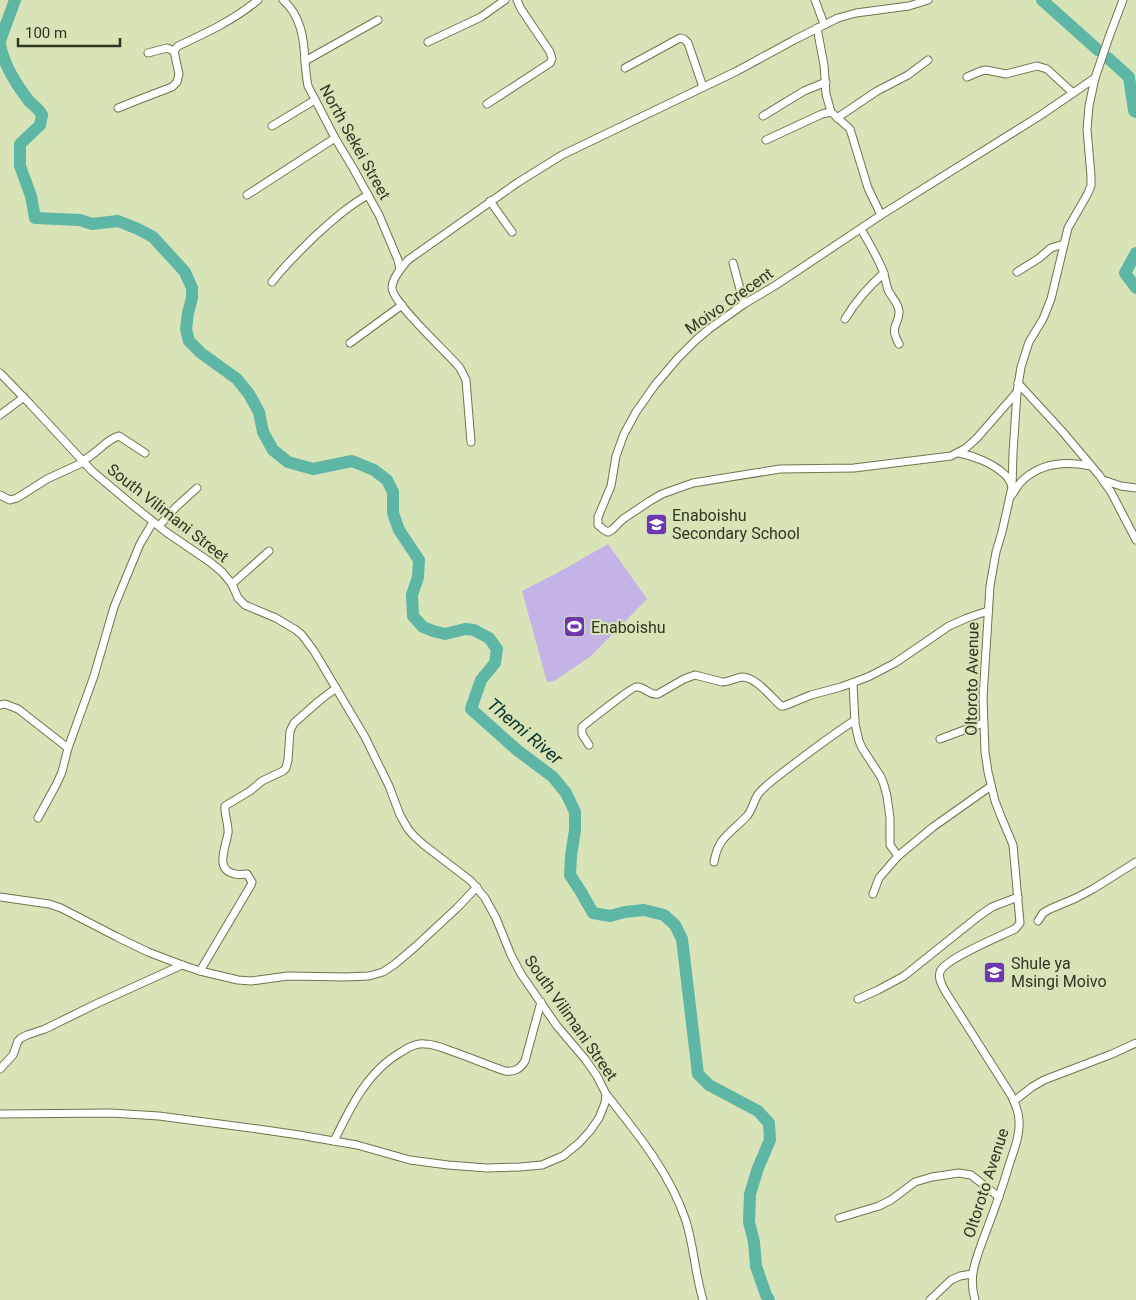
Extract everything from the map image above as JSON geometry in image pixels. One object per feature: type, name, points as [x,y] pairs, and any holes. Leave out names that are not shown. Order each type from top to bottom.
[{"type":"street","points":[[174,51],[178,46],[212,30],[243,12],[258,0]]},
{"type":"street","name":"North Sekei Street","points":[[283,0],[297,19],[301,32],[306,78],[315,100],[379,214],[400,269]]},
{"type":"street","points":[[428,42],[481,17],[505,0]]},
{"type":"street","points":[[487,104],[550,63],[552,59],[550,52],[517,0]]},
{"type":"street","points":[[815,0],[821,26],[826,94],[831,112],[850,129],[868,188],[880,215]]},
{"type":"street","points":[[471,442],[466,380],[460,368],[402,305],[392,288],[400,269],[408,260],[490,201],[562,155],[737,71],[838,18],[856,13],[909,6],[928,0]]},
{"type":"street","name":"Oltoroto Avenue","points":[[975,1300],[972,1274],[999,1198],[1018,1135],[1019,1119],[1014,1101],[945,991],[939,975],[941,969],[954,959],[1019,926],[1021,918],[1013,845],[991,786],[985,752],[983,723],[984,674],[992,571],[1012,486],[1018,383],[1026,350],[1051,299],[1068,228],[1091,186],[1087,130],[1089,106],[1095,78],[1123,0]]},
{"type":"street","points":[[305,61],[378,20]]},
{"type":"street","points":[[624,68],[680,38],[684,39],[688,44],[702,87]]},
{"type":"street","points":[[148,53],[167,48],[174,51]]},
{"type":"street","points":[[118,108],[172,87],[177,82],[179,74],[174,51]]},
{"type":"street","points":[[837,118],[877,91],[908,75],[928,60]]},
{"type":"street","points":[[966,77],[986,70],[1006,74],[1037,66],[1047,69],[1073,93]]},
{"type":"street","name":"Moivo Crecent","points":[[1017,392],[977,438],[959,453],[951,456],[854,468],[780,469],[693,483],[662,494],[638,508],[608,532],[598,525],[598,517],[611,486],[616,456],[624,434],[636,412],[655,385],[696,340],[744,304],[1095,78]]},
{"type":"street","points":[[763,116],[804,91],[826,82]]},
{"type":"street","points":[[272,126],[315,100]]},
{"type":"street","points":[[766,140],[822,114],[831,112]]},
{"type":"street","points":[[247,195],[335,138]]},
{"type":"street","points":[[272,282],[297,254],[338,215],[368,195]]},
{"type":"street","points":[[490,201],[512,232]]},
{"type":"street","points":[[862,229],[876,254],[884,273],[888,291],[899,311],[894,328],[899,344]]},
{"type":"street","points":[[1017,272],[1051,248],[1064,244]]},
{"type":"street","points":[[733,263],[744,304]]},
{"type":"street","points":[[845,319],[860,296],[884,273]]},
{"type":"street","points":[[350,343],[402,305]]},
{"type":"street","name":"South Vilimani Street","points":[[0,373],[83,462],[156,524],[216,566],[227,576],[238,598],[245,605],[276,618],[302,635],[314,651],[365,737],[389,786],[400,816],[414,836],[472,881],[486,898],[521,974],[557,1026],[585,1059],[597,1076],[606,1094],[605,1103],[599,1118],[579,1143],[563,1156],[542,1164],[520,1168],[487,1168],[410,1160],[357,1145],[258,1128],[136,1114],[0,1114]]},
{"type":"street","points":[[1018,383],[1103,480],[1115,498],[1136,540]]},
{"type":"street","points":[[0,415],[24,397]]},
{"type":"street","points":[[0,495],[10,500],[18,498],[47,479],[83,462],[112,439],[119,436],[145,453]]},
{"type":"street","points":[[959,453],[969,455],[1002,472],[1012,486]]},
{"type":"street","points":[[1010,497],[1022,480],[1037,470],[1052,464],[1079,463],[1092,466]]},
{"type":"street","points":[[1103,480],[1121,486],[1136,488]]},
{"type":"street","points":[[38,818],[62,772],[68,748],[94,676],[114,607],[140,544],[156,524],[197,488]]},
{"type":"street","points":[[232,584],[269,551]]},
{"type":"street","points":[[589,745],[583,737],[582,727],[637,687],[641,687],[654,695],[695,675],[722,682],[742,678],[755,682],[781,706],[784,706],[811,695],[853,683],[895,664],[949,626],[988,611]]},
{"type":"street","points":[[853,683],[858,741],[881,777],[888,796],[891,827],[890,845],[898,856]]},
{"type":"street","points":[[200,971],[252,882],[247,874],[232,874],[225,870],[222,864],[228,832],[225,806],[241,797],[267,777],[283,771],[288,765],[290,731],[294,723],[319,700],[336,688]]},
{"type":"street","points":[[0,705],[5,704],[18,709],[68,748]]},
{"type":"street","points":[[714,862],[715,854],[724,837],[746,817],[758,794],[791,766],[855,720]]},
{"type":"street","points":[[940,739],[983,723]]},
{"type":"street","points":[[874,894],[879,878],[898,856],[932,827],[991,786]]},
{"type":"street","points":[[1038,922],[1043,913],[1093,889],[1136,862]]},
{"type":"street","points":[[0,897],[49,904],[61,908],[148,952],[200,971],[238,980],[251,981],[288,976],[369,976],[382,972],[415,947],[477,887]]},
{"type":"street","points":[[858,998],[904,976],[979,916],[992,907],[1018,897]]},
{"type":"street","points":[[0,1069],[13,1055],[18,1041],[27,1034],[45,1029],[98,1002],[182,965]]},
{"type":"street","points":[[334,1141],[357,1096],[372,1076],[383,1064],[408,1048],[424,1044],[431,1045],[464,1055],[505,1071],[512,1072],[519,1069],[525,1061],[541,1002]]},
{"type":"street","points":[[1014,1101],[1044,1080],[1136,1043]]},
{"type":"street","points":[[606,1094],[652,1154],[678,1202],[691,1240],[703,1300]]},
{"type":"street","points":[[839,1218],[879,1206],[891,1200],[914,1182],[959,1173],[971,1175],[999,1198]]},
{"type":"street","points":[[930,1300],[952,1280],[960,1276],[972,1274]]},
{"type":"shaded area","name":"Enaboishu","points":[[608,544],[647,599],[591,656],[554,681],[547,682],[522,591]]},
{"type":"waterway","name":"Themi River","points":[[0,41],[15,0]]},
{"type":"waterway","points":[[1042,0],[1098,50]]},
{"type":"waterway","name":"Themi River","points":[[0,43],[7,66],[15,81],[42,115],[40,125],[20,144],[20,166],[31,196],[35,218],[80,220],[92,224],[118,221],[153,237],[185,272],[192,288],[186,329],[189,341],[201,353],[237,379],[249,394],[259,412],[263,432],[273,450],[288,462],[313,469],[352,461],[374,470],[387,480],[393,492],[393,513],[399,530],[419,560],[418,577],[412,595],[413,616],[423,627],[445,634],[465,629],[474,630],[489,638],[497,649],[495,663],[481,680],[471,709],[517,750],[553,777],[566,793],[575,812],[570,875],[593,913],[610,916],[644,910],[664,915],[675,925],[682,939],[698,1074],[709,1085],[758,1111],[769,1123],[770,1140],[758,1168],[750,1194],[749,1222],[754,1242],[756,1266],[769,1300]]},
{"type":"waterway","points":[[1108,58],[1129,77],[1134,111],[1136,112]]},
{"type":"waterway","points":[[1136,253],[1125,273],[1136,288]]},
{"type":"place","name":"Enaboishu Secondary School","points":[[656,524]]},
{"type":"place","name":"Enaboishu","points":[[575,627]]},
{"type":"place","name":"Shule ya Msingi Moivo","points":[[995,972]]}]
